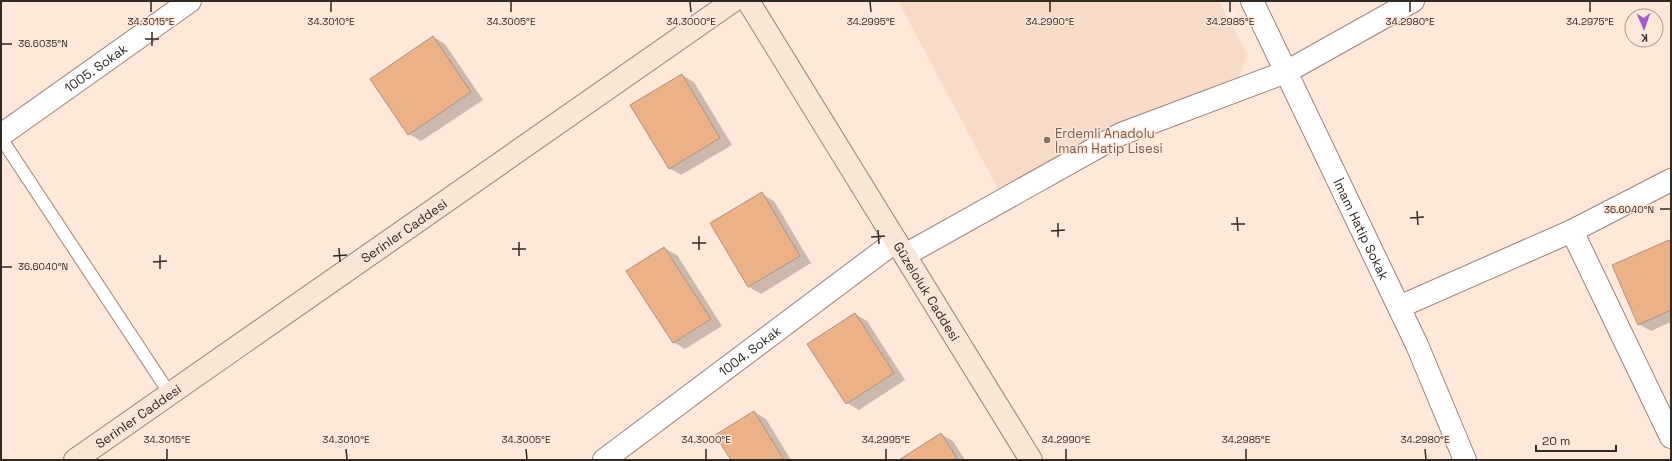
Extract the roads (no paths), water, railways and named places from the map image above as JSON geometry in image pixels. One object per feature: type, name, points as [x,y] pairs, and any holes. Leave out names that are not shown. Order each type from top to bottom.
[{"type":"street","name":"1005. Sokak","points":[[1,135],[190,1]]},
{"type":"street","name":"Serinler Caddesi","points":[[75,460],[732,1]]},
{"type":"street","name":"Güzeloluk Caddesi","points":[[748,1],[1031,460]]},
{"type":"street","name":"İmam Hatip Sokak","points":[[1252,1],[1418,345],[1466,460]]},
{"type":"street","name":"1004. Sokak","points":[[604,460],[900,248],[1121,134],[1286,72],[1413,1]]},
{"type":"street","points":[[1399,307],[1572,231],[1671,180]]},
{"type":"street","points":[[1572,231],[1671,437]]},
{"type":"lane","points":[[1,138],[170,394]]},
{"type":"place","name":"Erdemli Anadolu İmam Hatip Lisesi","points":[[1047,140]]}]
